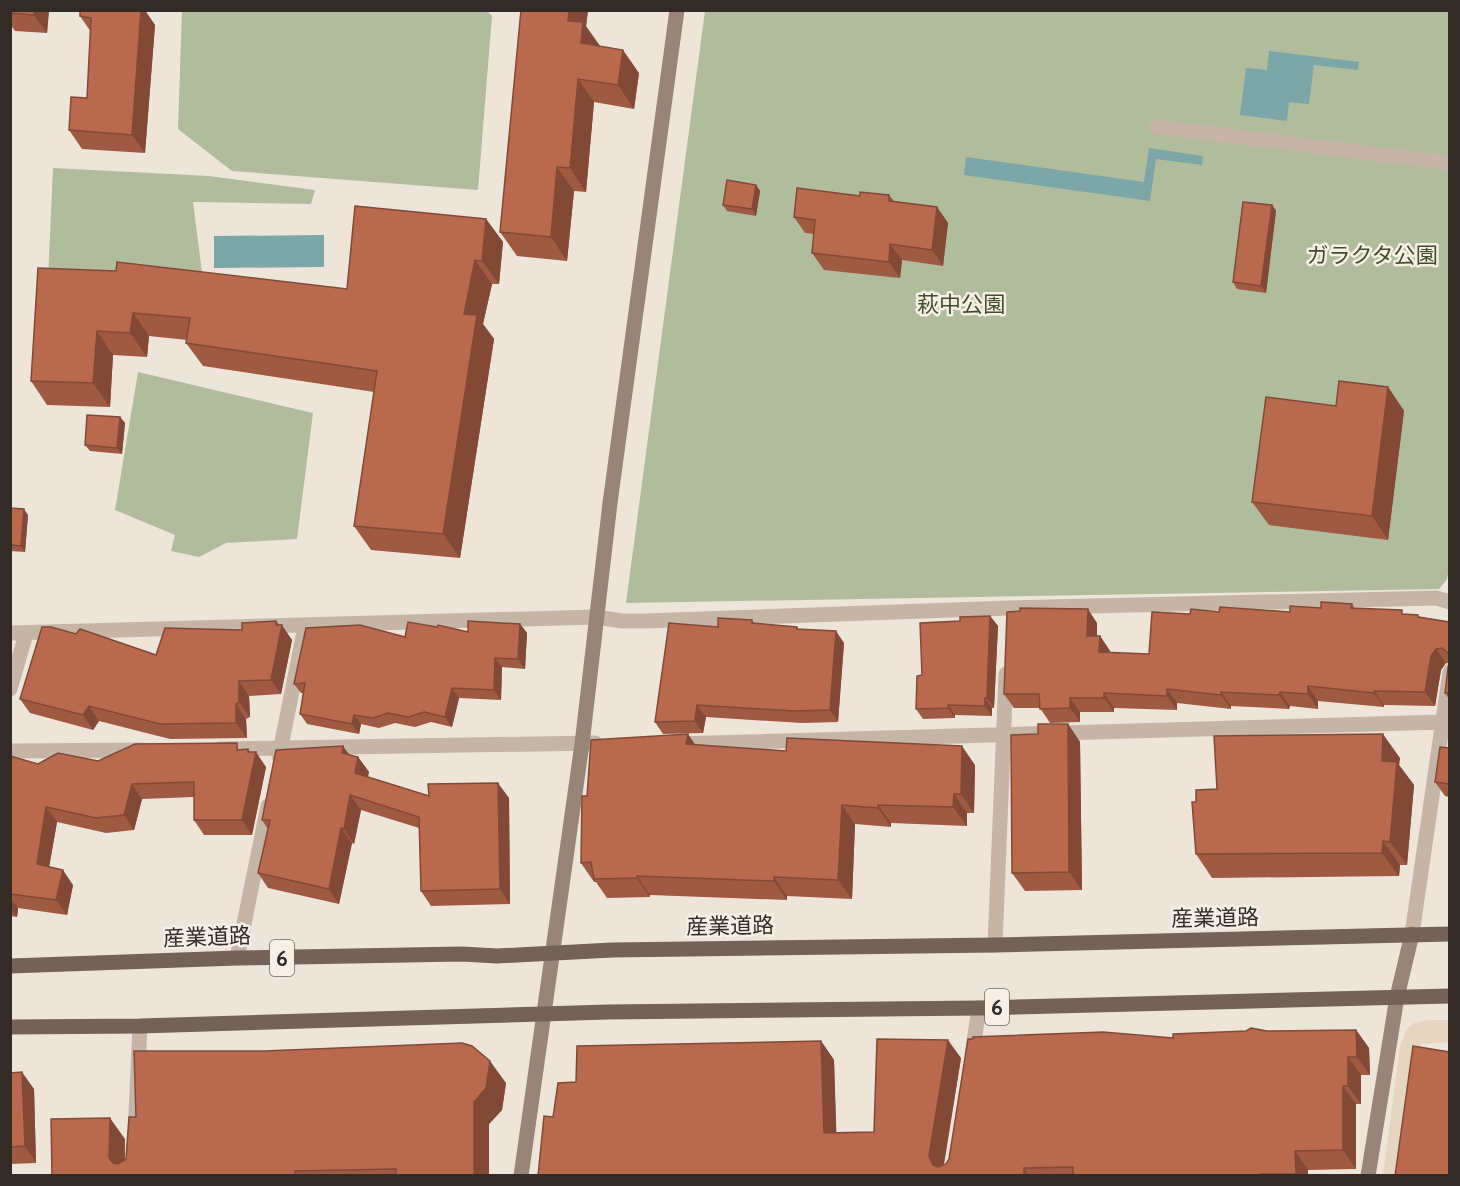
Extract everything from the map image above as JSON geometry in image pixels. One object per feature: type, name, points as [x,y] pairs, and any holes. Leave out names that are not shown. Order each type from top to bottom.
[{"type":"main road","name":"産業道路","points":[[10,966],[237,958],[462,954],[496,956],[800,947],[995,945],[1449,934]]},
{"type":"main road","name":"6","points":[[10,1027],[140,1026],[608,1012],[979,1008],[1449,996]]},
{"type":"street","points":[[521,1176],[582,744],[596,617],[677,10]]},
{"type":"street","points":[[1157,127],[1449,163]]},
{"type":"street","points":[[10,633],[305,627],[596,617],[622,621],[645,621],[1008,614],[1436,598],[1449,602]]},
{"type":"street","points":[[275,771],[305,627]]},
{"type":"street","points":[[10,689],[26,634]]},
{"type":"street","points":[[995,945],[1006,654]]},
{"type":"street","points":[[1368,1176],[1397,997],[1412,934],[1449,672]]},
{"type":"street","points":[[661,744],[1443,722]]},
{"type":"street","points":[[206,749],[609,744]]},
{"type":"street","points":[[10,750],[160,749]]},
{"type":"street","points":[[237,958],[271,794]]},
{"type":"street","points":[[969,1074],[979,1008]]},
{"type":"street","points":[[133,1176],[140,1026]]},
{"type":"green space","points":[[182,11],[487,11],[492,16],[478,190],[232,171],[178,129]]},
{"type":"green space","name":"萩中公園","points":[[705,11],[1449,11],[1450,563],[1447,579],[1439,589],[626,603]]},
{"type":"green space","points":[[53,168],[209,176],[315,190],[311,204],[193,202],[204,288],[48,280]]},
{"type":"green space","points":[[138,372],[313,413],[297,539],[226,543],[199,557],[171,551],[175,535],[115,510]]},
{"type":"shaded area","points":[[1449,1020],[1449,1042],[1421,1044],[1398,1175],[1383,1176],[1400,1046],[1407,1029],[1414,1023]]},
{"type":"water","points":[[1269,51],[1359,62],[1358,70],[1314,65],[1309,104],[1289,102],[1287,121],[1240,115],[1246,68],[1267,70]]},
{"type":"water","points":[[1149,148],[1203,156],[1202,165],[1156,159],[1150,201],[964,175],[966,157],[1144,182]]},
{"type":"water","points":[[324,235],[324,267],[214,268],[214,236]]},
{"type":"building","points":[[10,10],[35,10],[34,15],[10,13]]},
{"type":"building","points":[[80,10],[141,10],[132,135],[69,130],[71,97],[87,98],[91,18],[80,16]]},
{"type":"building","points":[[521,10],[569,10],[568,21],[583,22],[581,43],[623,50],[618,85],[578,79],[570,168],[557,167],[551,237],[500,232]]},
{"type":"building","points":[[727,180],[756,185],[752,209],[723,205]]},
{"type":"building","points":[[797,188],[860,196],[860,192],[889,195],[889,201],[937,207],[932,250],[890,244],[889,262],[812,253],[815,220],[794,217]]},
{"type":"building","points":[[1243,202],[1272,205],[1261,286],[1233,282]]},
{"type":"building","points":[[355,206],[486,219],[482,261],[475,260],[464,314],[477,315],[443,534],[354,526],[377,371],[186,343],[190,318],[133,313],[130,333],[97,331],[93,383],[31,381],[38,268],[116,271],[117,262],[347,289]]},
{"type":"building","points":[[1339,381],[1388,387],[1372,516],[1252,502],[1266,397],[1336,406]]},
{"type":"building","points":[[87,415],[120,417],[117,448],[85,445]]},
{"type":"building","points":[[10,508],[24,509],[21,546],[10,545]]},
{"type":"building","points":[[1321,602],[1352,604],[1351,608],[1402,610],[1402,614],[1449,622],[1449,654],[1442,648],[1436,649],[1431,656],[1425,692],[1374,691],[1374,693],[1308,686],[1308,694],[1221,692],[1221,695],[1167,689],[1167,696],[1104,693],[1104,698],[1070,698],[1070,708],[1040,709],[1039,694],[1004,694],[1007,612],[1020,611],[1020,608],[1088,609],[1087,636],[1100,636],[1099,652],[1149,654],[1152,612],[1190,614],[1191,609],[1219,612],[1220,607],[1290,612],[1290,606],[1321,608]]},
{"type":"building","points":[[990,616],[985,706],[948,705],[948,708],[916,709],[917,676],[922,675],[920,623],[960,621],[960,617]]},
{"type":"building","points":[[718,618],[752,620],[752,623],[797,627],[797,629],[836,631],[830,710],[794,711],[697,705],[695,721],[655,722],[669,623],[718,627]]},
{"type":"building","points":[[276,621],[276,625],[282,625],[271,680],[239,681],[236,723],[160,724],[89,706],[83,715],[20,699],[42,627],[51,627],[76,634],[80,629],[156,655],[165,628],[242,630],[242,623]]},
{"type":"building","points":[[468,621],[520,624],[518,659],[495,658],[494,690],[452,688],[445,717],[424,712],[408,717],[388,713],[373,718],[354,715],[352,724],[300,714],[305,683],[294,684],[306,628],[360,625],[405,637],[408,622],[437,627],[438,625],[468,632]]},
{"type":"building","points":[[1449,660],[1449,693],[1445,693]]},
{"type":"building","points":[[1038,724],[1068,724],[1069,872],[1012,873],[1011,735],[1038,734]]},
{"type":"building","points":[[688,734],[686,744],[786,751],[787,738],[962,746],[961,794],[954,794],[953,807],[878,805],[878,808],[842,805],[838,880],[774,877],[774,881],[637,876],[637,878],[594,879],[591,862],[581,863],[582,796],[587,796],[591,740]]},
{"type":"building","points":[[1383,734],[1382,761],[1397,762],[1390,842],[1383,841],[1382,853],[1196,854],[1192,802],[1196,802],[1196,790],[1217,789],[1214,736]]},
{"type":"building","points":[[237,743],[237,750],[248,749],[248,752],[256,752],[242,820],[194,820],[194,782],[132,784],[124,815],[96,818],[46,807],[37,864],[63,870],[56,900],[10,894],[10,756],[38,764],[58,753],[98,761],[135,744]]},
{"type":"building","points":[[343,746],[342,753],[358,757],[355,773],[429,796],[428,784],[498,783],[500,889],[421,891],[419,817],[350,795],[329,889],[258,873],[270,820],[262,820],[276,750]]},
{"type":"building","points":[[1440,747],[1449,748],[1449,784],[1435,782]]},
{"type":"building","points":[[1251,1028],[1267,1031],[1356,1030],[1357,1057],[1348,1057],[1348,1086],[1343,1086],[1343,1150],[1295,1151],[1296,1174],[1260,1174],[1260,1176],[1073,1176],[1073,1167],[1024,1168],[1024,1176],[538,1176],[544,1116],[553,1117],[558,1083],[576,1082],[577,1046],[821,1041],[824,1133],[874,1132],[877,1039],[948,1040],[929,1156],[933,1165],[938,1167],[946,1164],[949,1159],[968,1039],[1103,1032],[1173,1038],[1173,1034],[1246,1031]]},
{"type":"building","points":[[462,1043],[472,1046],[490,1061],[486,1088],[474,1102],[474,1176],[396,1176],[396,1169],[295,1171],[295,1176],[52,1176],[51,1119],[110,1118],[109,1158],[113,1163],[118,1164],[126,1159],[129,1117],[136,1117],[134,1051],[264,1051]]},
{"type":"building","points":[[1413,1046],[1449,1052],[1449,1176],[1395,1176]]},
{"type":"building","points":[[22,1072],[25,1146],[10,1147],[10,1073]]},
{"type":"park label","name":"ガラクタ公園","points":[[1372,255]]}]
